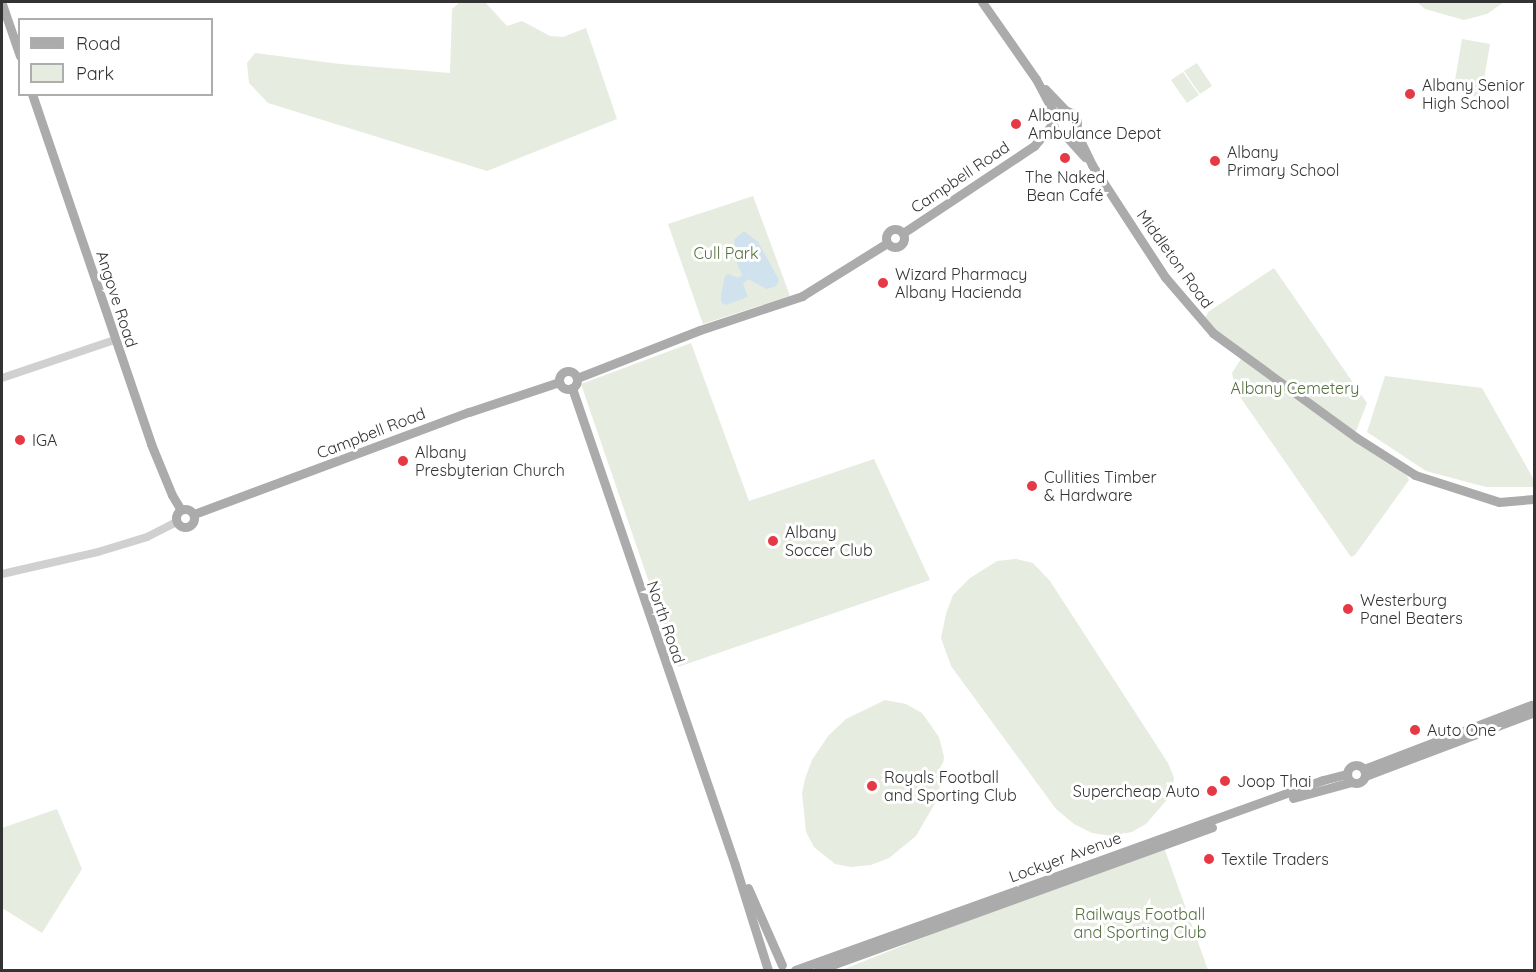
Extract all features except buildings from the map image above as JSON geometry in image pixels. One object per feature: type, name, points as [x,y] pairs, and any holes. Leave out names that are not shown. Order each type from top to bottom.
[{"type":"main road","points":[[9,2],[2,4],[18,50]]},
{"type":"main road","points":[[982,2],[1036,79],[1065,110],[1075,116],[1077,123],[1075,130],[1062,134],[1036,79]]},
{"type":"main road","name":"Angove Road","points":[[33,96],[114,340],[155,454],[172,495],[181,510]]},
{"type":"main road","points":[[1054,119],[1065,110]]},
{"type":"main road","name":"Campbell Road","points":[[1034,146],[1054,119]]},
{"type":"main road","name":"Middleton Road","points":[[1075,130],[1092,165],[1180,298],[1213,333],[1393,462],[1415,475],[1499,502],[1532,499]]},
{"type":"main road","name":"Campbell Road","points":[[577,378],[700,330],[802,296],[887,243],[886,234],[891,229],[903,232],[1034,146],[1062,134]]},
{"type":"main road","name":"Middleton Road","points":[[1062,134],[1092,165]]},
{"type":"main road","points":[[566,371],[572,372],[577,378],[572,388],[563,388],[559,382],[560,376],[566,371]]},
{"type":"main road","name":"Campbell Road","points":[[194,514],[470,412],[559,382]]},
{"type":"main road","name":"North Road","points":[[572,388],[769,970]]},
{"type":"main road","points":[[186,509],[194,514],[193,522],[187,527],[177,522],[177,515],[181,510],[186,509]]},
{"type":"main road","points":[[1365,772],[1359,765],[1352,765],[1349,778],[1358,783],[1365,772],[1533,706]]},
{"type":"main road","name":"Lockyer Avenue","points":[[795,970],[1323,780],[1349,778]]},
{"type":"main road","name":"Lockyer Avenue","points":[[818,970],[1349,778]]},
{"type":"main road","name":"North Road","points":[[735,865],[782,965]]},
{"type":"main road","points":[[769,970],[782,965],[795,970]]},
{"type":"street","points":[[2,378],[114,340]]},
{"type":"street","points":[[2,574],[98,552],[147,537],[177,522]]},
{"type":"green space","points":[[460,2],[485,2],[507,26],[522,21],[550,36],[563,37],[586,28],[617,119],[487,171],[268,103],[249,83],[247,63],[255,53],[340,64],[450,73],[452,9]]},
{"type":"green space","points":[[1417,2],[1504,2],[1487,14],[1464,20],[1425,9]]},
{"type":"green space","points":[[1462,39],[1490,44],[1481,97],[1453,92]]},
{"type":"green space","points":[[1197,63],[1212,86],[1200,94],[1184,71]]},
{"type":"green space","points":[[1183,72],[1199,95],[1187,103],[1171,80]]},
{"type":"green space","name":"Cull Park","points":[[753,196],[790,296],[703,324],[668,224]]},
{"type":"green space","name":"Albany Cemetery","points":[[1274,268],[1367,403],[1353,439],[1406,474],[1409,480],[1355,555],[1351,557],[1236,391],[1232,373],[1245,353],[1214,331],[1205,319],[1208,312]]},
{"type":"green space","name":"Albany Soccer Club","points":[[691,343],[749,501],[874,459],[930,580],[678,667],[581,384]]},
{"type":"green space","points":[[1385,376],[1482,388],[1534,480],[1534,487],[1486,487],[1426,471],[1367,432]]},
{"type":"green space","points":[[1016,559],[1033,563],[1050,581],[1168,763],[1174,778],[1171,795],[1146,824],[1132,832],[1112,836],[1092,833],[1074,824],[1056,809],[951,666],[941,638],[953,595],[970,578],[997,561]]},
{"type":"green space","name":"Royals Football and Sporting Club","points":[[885,700],[906,704],[922,713],[939,737],[944,757],[938,798],[916,836],[889,858],[871,865],[851,867],[835,864],[814,847],[806,832],[802,793],[805,779],[812,760],[828,736],[846,719]]},
{"type":"green space","points":[[57,809],[82,869],[42,933],[2,908],[2,828]]},
{"type":"green space","name":"Railways Football and Sporting Club","points":[[1162,842],[1208,970],[842,970]]},
{"type":"water","points":[[744,231],[758,242],[779,280],[776,286],[767,289],[748,279],[743,284],[748,297],[725,305],[721,302],[721,295],[725,276],[729,274],[738,278],[742,275],[737,263],[734,240]]},
{"type":"place","name":"Albany Senior High School","points":[[1410,94]]},
{"type":"place","name":"Albany Ambulance Depot","points":[[1016,124]]},
{"type":"place","name":"The Naked Bean Café","points":[[1065,158]]},
{"type":"place","name":"Albany Primary School","points":[[1215,161]]},
{"type":"place","name":"Wizard Pharmacy Albany Hacienda","points":[[883,283]]},
{"type":"place","name":"IGA","points":[[20,440]]},
{"type":"place","name":"Albany Presbyterian Church","points":[[403,461]]},
{"type":"place","name":"Cullities Timber & Hardware","points":[[1032,486]]},
{"type":"place","name":"Albany Soccer Club","points":[[773,541]]},
{"type":"place","name":"Westerburg Panel Beaters","points":[[1348,609]]},
{"type":"place","name":"Auto One","points":[[1415,730]]},
{"type":"place","name":"Joop Thai","points":[[1225,781]]},
{"type":"place","name":"Royals Football and Sporting Club","points":[[872,786]]},
{"type":"place","name":"Supercheap Auto","points":[[1212,791]]},
{"type":"place","name":"Textile Traders","points":[[1209,859]]}]
